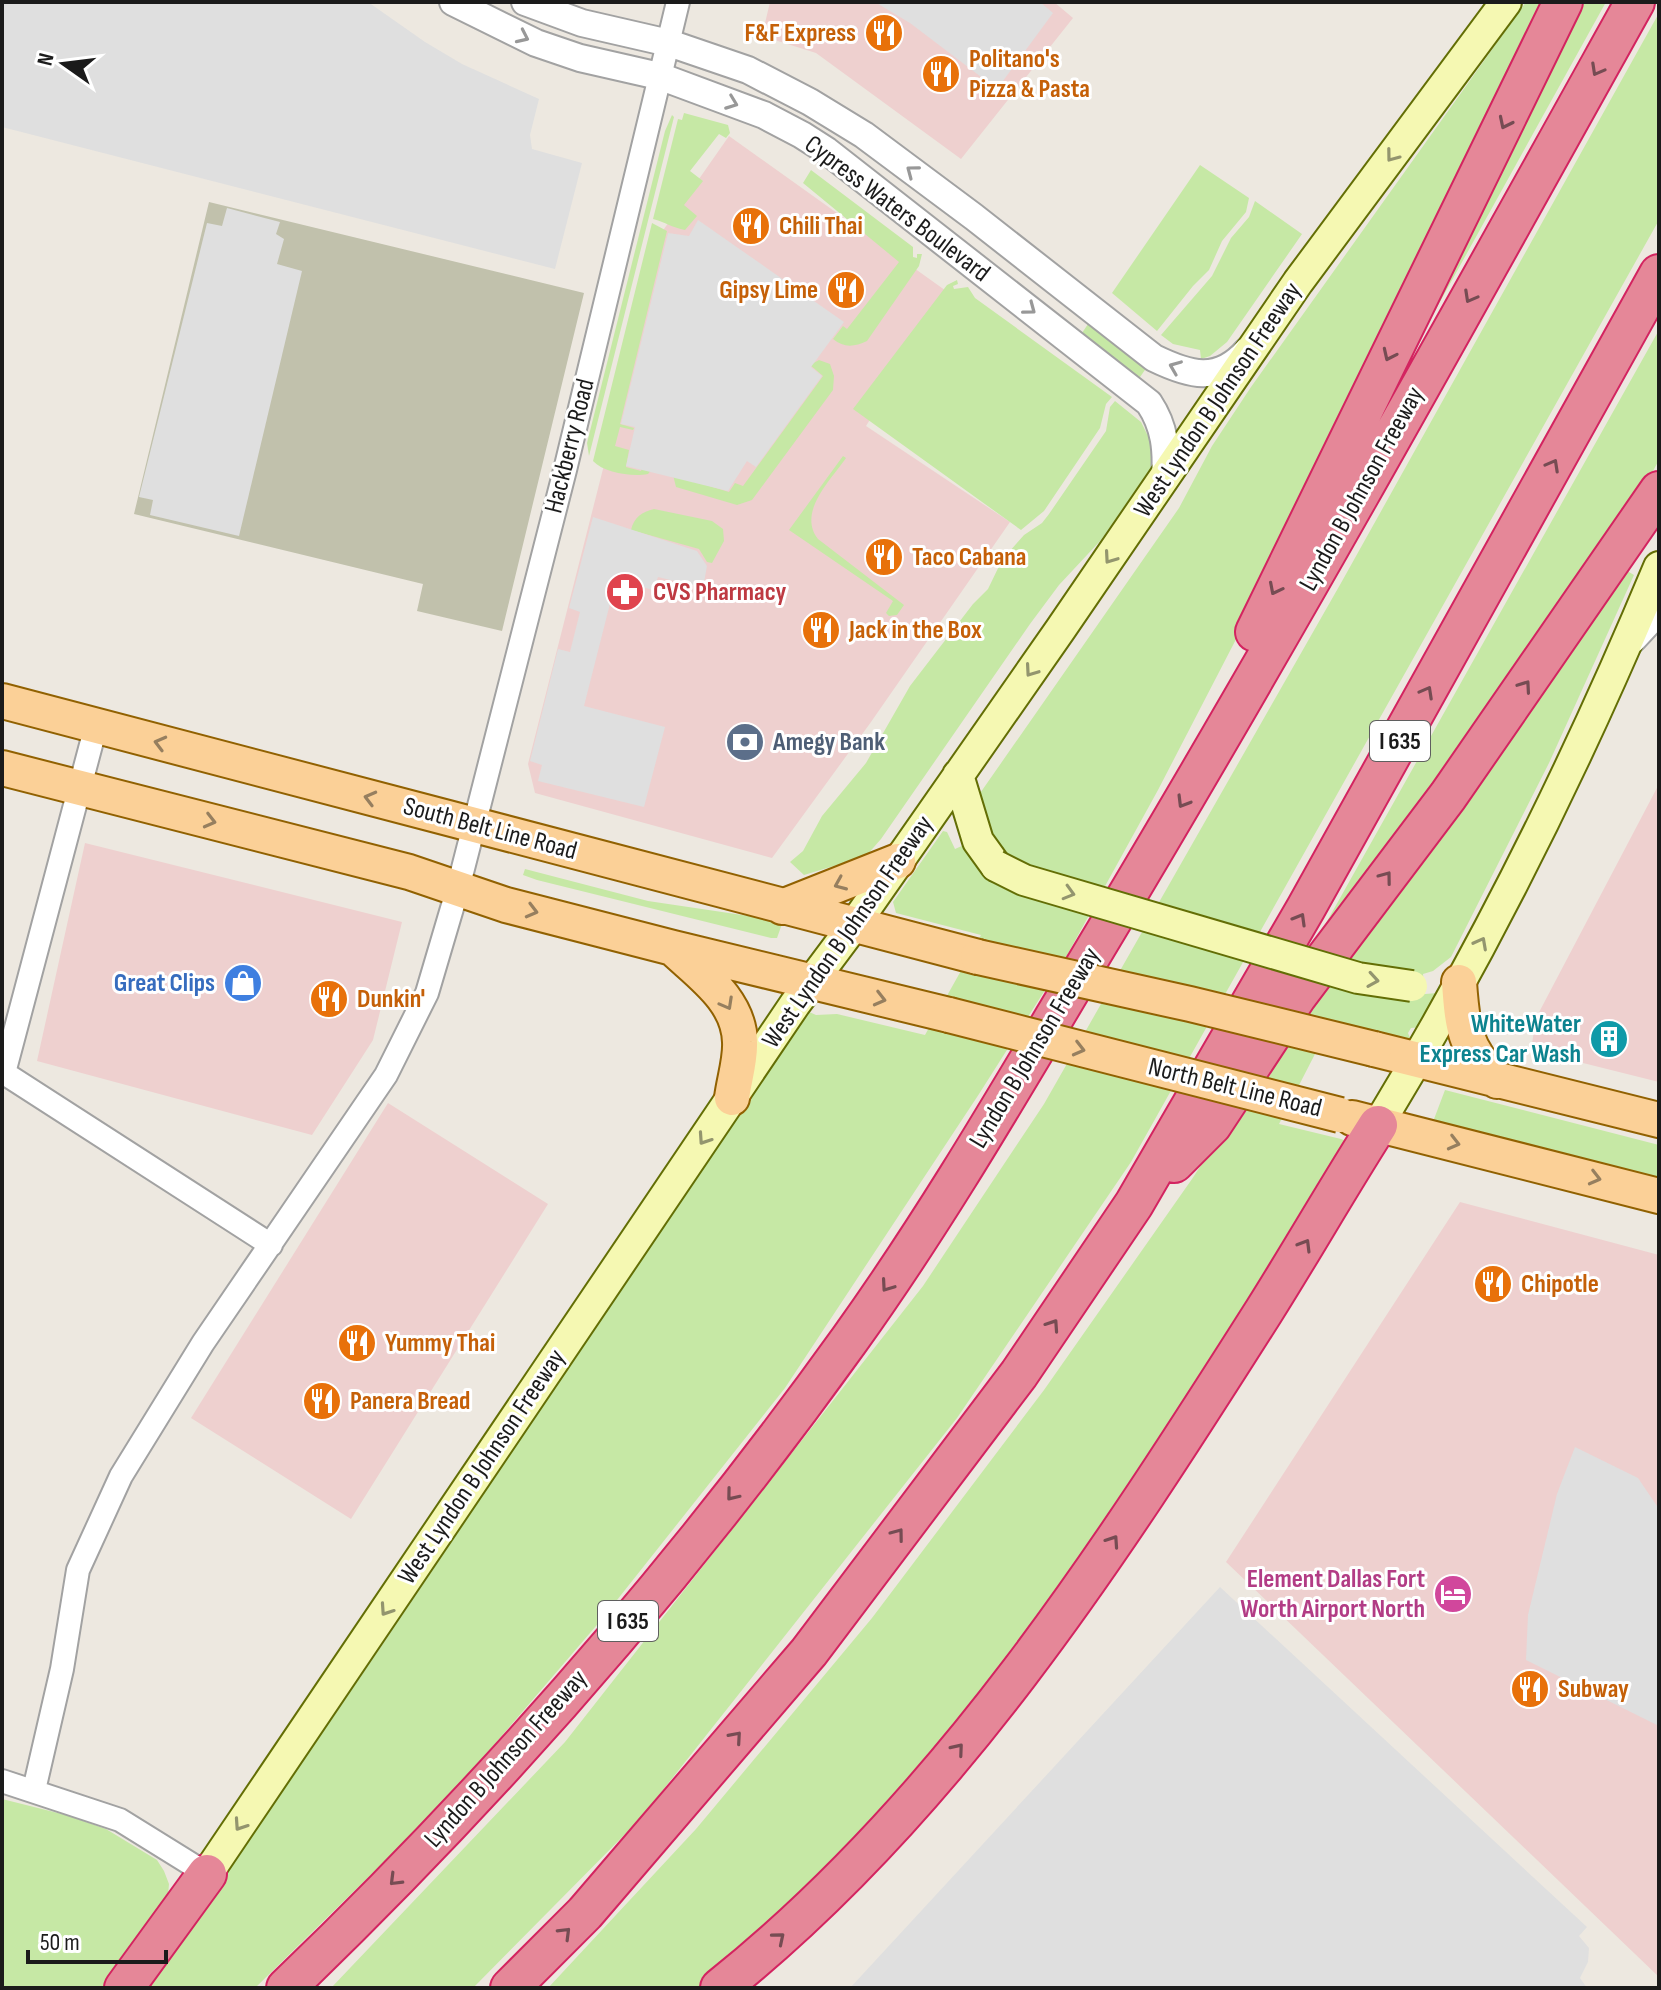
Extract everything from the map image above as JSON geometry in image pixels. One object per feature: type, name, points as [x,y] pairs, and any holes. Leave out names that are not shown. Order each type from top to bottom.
[{"type":"highway","points":[[1223,735],[1258,623],[1563,2]]},
{"type":"highway","name":"Lyndon B Johnson Freeway","points":[[286,1988],[413,1861],[603,1652],[761,1458],[849,1340],[931,1222],[1223,735],[1635,2]]},
{"type":"highway","name":"I 635","points":[[510,1988],[585,1913],[809,1652],[1019,1374],[1134,1204],[1306,908],[1659,274]]},
{"type":"highway","points":[[1134,1204],[1212,1125],[1297,996],[1448,796],[1659,491]]},
{"type":"highway","points":[[720,1988],[805,1916],[891,1828],[1033,1655],[1109,1547],[1264,1311],[1378,1125]]},
{"type":"highway","points":[[124,1988],[207,1874]]},
{"type":"main road","name":"West Lyndon B Johnson Freeway","points":[[207,1874],[811,982],[1165,479],[1264,331],[1506,2]]},
{"type":"main road","points":[[1378,1125],[1417,1061],[1533,846],[1623,654],[1659,567]]},
{"type":"main road","name":"South Belt Line Road","points":[[2,701],[978,957],[1190,1004],[1417,1061]]},
{"type":"main road","points":[[2,768],[409,872],[506,905],[811,982]]},
{"type":"main road","points":[[958,775],[978,841],[996,866],[1024,880],[1343,974],[1412,986],[1459,982]]},
{"type":"main road","points":[[782,907],[898,861]]},
{"type":"main road","points":[[673,948],[723,995],[733,1016],[740,1041],[732,1098]]},
{"type":"main road","name":"North Belt Line Road","points":[[811,982],[1659,1196]]},
{"type":"main road","points":[[1459,982],[1462,1018],[1470,1044],[1479,1062],[1497,1081]]},
{"type":"main road","points":[[1417,1061],[1659,1120]]},
{"type":"street","name":"Cypress Waters Boulevard","points":[[453,2],[536,43],[580,58],[659,76],[764,115],[827,151],[1149,403],[1159,417],[1166,442],[1165,479]]},
{"type":"street","name":"Cypress Waters Boulevard","points":[[525,2],[582,23],[669,43],[748,70],[810,102],[864,135],[1154,358],[1182,372],[1209,374],[1222,369],[1240,359],[1264,331]]},
{"type":"street","name":"Hackberry Road","points":[[34,1790],[62,1669],[78,1570],[121,1476],[203,1343],[386,1075],[427,993],[458,888],[565,470],[678,2]]},
{"type":"street","points":[[950,249],[974,217]]},
{"type":"street","points":[[1623,654],[1659,614]]},
{"type":"street","points":[[96,726],[4,1073],[271,1245]]},
{"type":"street","points":[[2,1781],[120,1820],[207,1874]]},
{"type":"shaded area","points":[[2,2],[368,2],[462,64],[539,99],[530,135],[532,149],[582,163],[555,269],[2,127]]},
{"type":"shaded area","points":[[770,2],[1054,2],[1073,18],[961,159],[816,53],[762,36]]},
{"type":"shaded area","points":[[875,2],[1040,2],[1053,13],[997,89],[910,23]]},
{"type":"shaded area","points":[[729,136],[949,293],[866,426],[1010,522],[772,858],[535,793],[528,764],[664,229]]},
{"type":"shaded area","points":[[209,202],[584,293],[502,631],[417,611],[423,584],[134,514]]},
{"type":"shaded area","points":[[227,208],[280,222],[276,234],[284,239],[277,264],[302,271],[239,536],[150,515],[153,500],[139,497],[207,223],[222,226]]},
{"type":"shaded area","points":[[698,220],[844,322],[811,367],[822,376],[756,467],[747,461],[728,491],[626,466],[635,427],[621,424],[668,233],[689,236]]},
{"type":"shaded area","points":[[593,517],[697,551],[707,566],[703,588],[658,577],[653,590],[635,585],[632,577],[616,580],[584,706],[665,727],[644,807],[538,781],[542,765],[530,761],[558,649],[570,652],[580,612],[569,608]]},
{"type":"shaded area","points":[[1659,784],[1659,1082],[1531,1050],[1536,1018]]},
{"type":"shaded area","points":[[85,843],[402,922],[373,1040],[312,1135],[37,1061]]},
{"type":"shaded area","points":[[388,1103],[548,1204],[351,1519],[191,1418]]},
{"type":"shaded area","points":[[1460,1202],[1659,1255],[1659,1977],[1226,1562]]},
{"type":"shaded area","points":[[1575,1447],[1638,1478],[1659,1509],[1659,1726],[1526,1660],[1528,1615],[1557,1494]]},
{"type":"shaded area","points":[[1220,1587],[1587,1927],[1579,1936],[1589,1948],[1588,1962],[1580,1978],[1587,1988],[850,1988]]},
{"type":"green space","points":[[1526,2],[1554,2],[1290,535],[1158,790],[1066,957],[785,1388],[602,1619],[444,1803],[255,1988],[142,1988],[313,1747],[807,1011],[816,1015],[837,1014],[925,1035],[981,935],[896,913],[893,902],[943,831],[947,832],[955,849],[975,840],[976,799],[1179,508],[1212,446],[1251,387]]},
{"type":"green space","points":[[1576,2],[1606,2],[1415,347]]},
{"type":"green space","points":[[1659,13],[1659,220],[1131,1162],[957,1418],[640,1819],[473,1988],[331,1988],[565,1742],[923,1286],[1044,1104],[1341,583]]},
{"type":"green space","points":[[684,113],[728,125],[730,133],[726,138],[719,134],[690,171],[703,181],[684,205],[697,216],[685,230],[653,219],[678,119],[682,120]]},
{"type":"green space","points":[[672,115],[674,117],[589,456],[587,443],[665,131]]},
{"type":"green space","points":[[1200,165],[1249,198],[1246,212],[1222,241],[1209,270],[1157,331],[1112,293]]},
{"type":"green space","points":[[811,170],[913,247],[913,257],[922,254],[919,266],[867,341],[858,344],[849,346],[833,339],[843,326],[847,329],[899,262],[803,183]]},
{"type":"green space","points":[[1255,201],[1302,234],[1227,342],[1210,356],[1201,359],[1200,350],[1173,344],[1161,335],[1212,276],[1231,238],[1249,217]]},
{"type":"green space","points":[[652,223],[667,231],[620,424],[634,428],[620,427],[615,446],[629,450],[626,467],[641,471],[645,455],[653,468],[648,474],[634,475],[604,469],[593,461]]},
{"type":"green space","points":[[957,280],[954,289],[968,287],[975,298],[1112,397],[1106,404],[1100,428],[1044,511],[1021,530],[853,409],[947,285]]},
{"type":"green space","points":[[1088,324],[1102,330],[1149,364],[1138,380],[1080,336]]},
{"type":"green space","points":[[1659,330],[1659,460],[1627,518],[1534,663],[1312,948]]},
{"type":"green space","points":[[819,360],[830,364],[834,376],[833,390],[752,500],[737,505],[676,487],[673,475],[729,492],[735,483],[743,486],[823,376],[810,365]]},
{"type":"green space","points":[[1115,401],[1141,422],[1147,434],[1155,432],[1154,460],[1150,469],[1101,540],[1059,585],[1030,624],[881,839],[867,855],[840,868],[837,865],[804,875],[790,862],[803,851],[822,816],[866,763],[910,686],[988,589],[1002,560],[1024,535],[1049,514],[1106,431],[1110,407]]},
{"type":"green space","points":[[843,456],[846,458],[818,497],[811,518],[813,529],[818,539],[904,605],[897,615],[889,616],[886,613],[893,601],[789,530]]},
{"type":"green space","points":[[654,509],[712,521],[723,529],[724,541],[712,563],[707,562],[699,549],[631,530],[639,516]]},
{"type":"green space","points":[[1619,566],[1634,575],[1549,763],[1451,957],[1433,971],[1423,974],[1425,994],[1438,993],[1422,1027],[1411,1028],[1408,1033],[1410,1038],[1405,1041],[1331,1023],[1279,1124],[1351,1143],[1078,1571],[988,1692],[784,1918],[698,1988],[548,1988],[696,1829],[872,1618],[1044,1390],[1192,1179],[1300,1013]]},
{"type":"green space","points":[[525,869],[648,901],[783,921],[777,938],[771,938],[537,880],[523,875]]},
{"type":"green space","points":[[1445,1090],[1659,1145],[1659,1181],[1431,1127]]},
{"type":"green space","points":[[2,1799],[106,1829],[157,1860],[164,1871],[169,1884],[167,1906],[108,1988],[2,1988]]},
{"type":"place","name":"F&F Express","points":[[884,33]]},
{"type":"place","name":"Politano's Pizza & Pasta","points":[[941,74]]},
{"type":"place","name":"Chili Thai","points":[[751,226]]},
{"type":"place","name":"Gipsy Lime","points":[[846,290]]},
{"type":"place","name":"Taco Cabana","points":[[884,557]]},
{"type":"place","name":"CVS Pharmacy","points":[[625,592]]},
{"type":"place","name":"Jack in the Box","points":[[821,630]]},
{"type":"place","name":"Amegy Bank","points":[[745,742]]},
{"type":"place","name":"Great Clips","points":[[243,983]]},
{"type":"place","name":"Dunkin'","points":[[329,999]]},
{"type":"place","name":"WhiteWater Express Car Wash","points":[[1609,1039]]},
{"type":"place","name":"Chipotle","points":[[1493,1284]]},
{"type":"place","name":"Yummy Thai","points":[[357,1343]]},
{"type":"place","name":"Panera Bread","points":[[322,1401]]},
{"type":"place","name":"Element Dallas Fort Worth Airport North","points":[[1453,1594]]},
{"type":"place","name":"Subway","points":[[1530,1689]]}]
